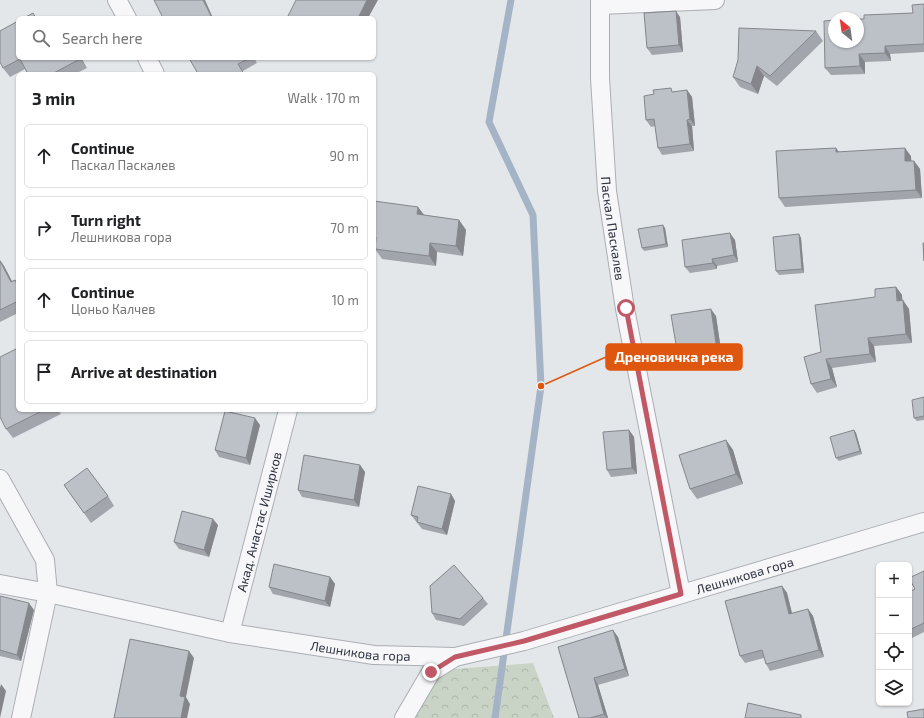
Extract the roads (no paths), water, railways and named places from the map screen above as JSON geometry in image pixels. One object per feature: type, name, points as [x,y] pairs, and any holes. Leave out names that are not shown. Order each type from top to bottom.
[{"type":"street","points":[[117,0],[126,16]]},
{"type":"street","points":[[600,3],[715,0]]},
{"type":"street","name":"Паскал Паскалев","points":[[600,3],[600,78],[607,191],[626,308],[681,594]]},
{"type":"street","points":[[148,60],[154,72]]},
{"type":"street","name":"Акад. Анастас Иширков","points":[[230,633],[287,412]]},
{"type":"street","points":[[0,479],[45,560],[48,593],[21,718]]},
{"type":"street","name":"Лешникова гора","points":[[0,584],[230,633],[374,655],[455,657],[524,641],[924,522]]},
{"type":"street","points":[[404,718],[431,672],[455,657]]},
{"type":"waterway","points":[[495,718],[541,386],[533,215],[489,122],[511,0]]},
{"type":"place","name":"Дреновичка река","points":[[541,386]]}]
